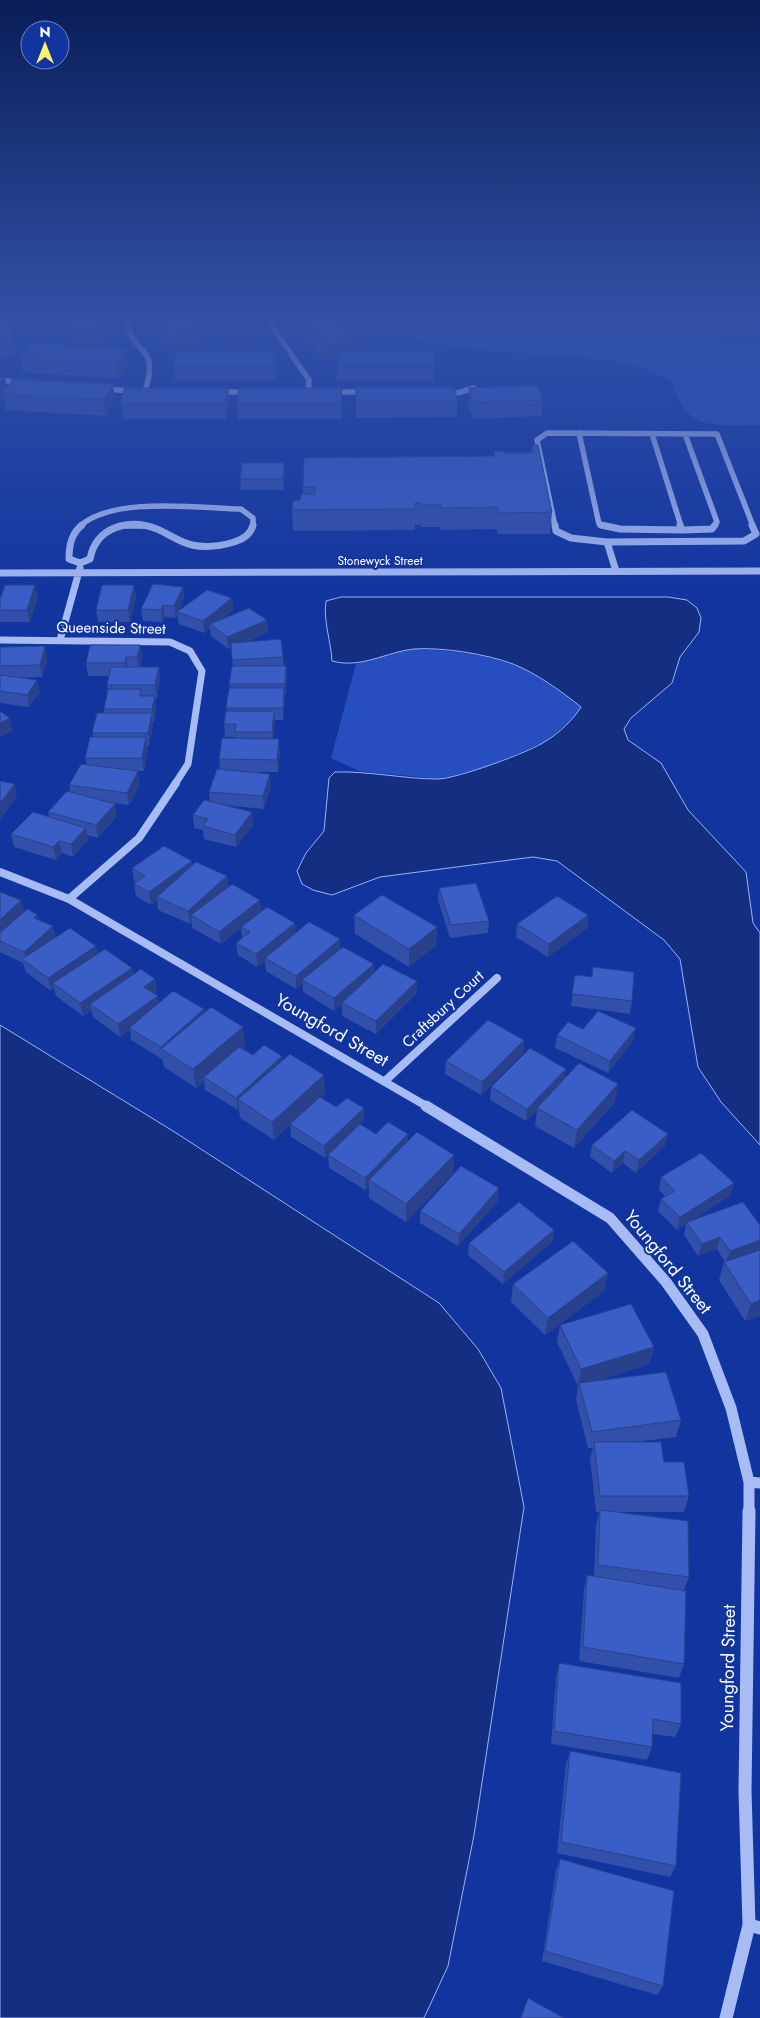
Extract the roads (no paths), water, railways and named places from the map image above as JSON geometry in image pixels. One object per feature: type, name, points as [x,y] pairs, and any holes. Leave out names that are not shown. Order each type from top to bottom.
[{"type":"street","points":[[652,434],[682,530],[712,529],[717,522],[685,434]]},
{"type":"street","points":[[127,507],[229,507],[240,509],[253,518],[253,528],[248,537],[224,545],[195,546],[183,542],[157,528],[144,525],[114,528],[104,533],[94,543],[90,559],[80,563],[69,559],[72,537],[77,528],[88,518],[108,510],[127,507]]},
{"type":"street","points":[[60,640],[80,573],[80,563]]},
{"type":"street","name":"Stonewyck Street","points":[[0,573],[760,571]]},
{"type":"street","name":"Queenside Street","points":[[0,640],[170,642],[190,651],[202,671],[188,764],[139,838],[69,899]]},
{"type":"street","name":"Youngford Street","points":[[0,872],[69,899],[386,1081],[610,1218],[666,1282],[703,1334],[731,1408],[755,1482],[745,1782],[754,1927],[726,2018]]},
{"type":"street","name":"Craftsbury Court","points":[[386,1081],[497,978]]},
{"type":"lane","points":[[547,433],[579,433],[717,434],[756,534],[744,541],[607,542],[571,538],[556,531],[538,440],[547,433]]},
{"type":"lane","points":[[579,433],[599,524],[620,529],[682,530]]},
{"type":"lane","points":[[607,542],[616,572]]}]
